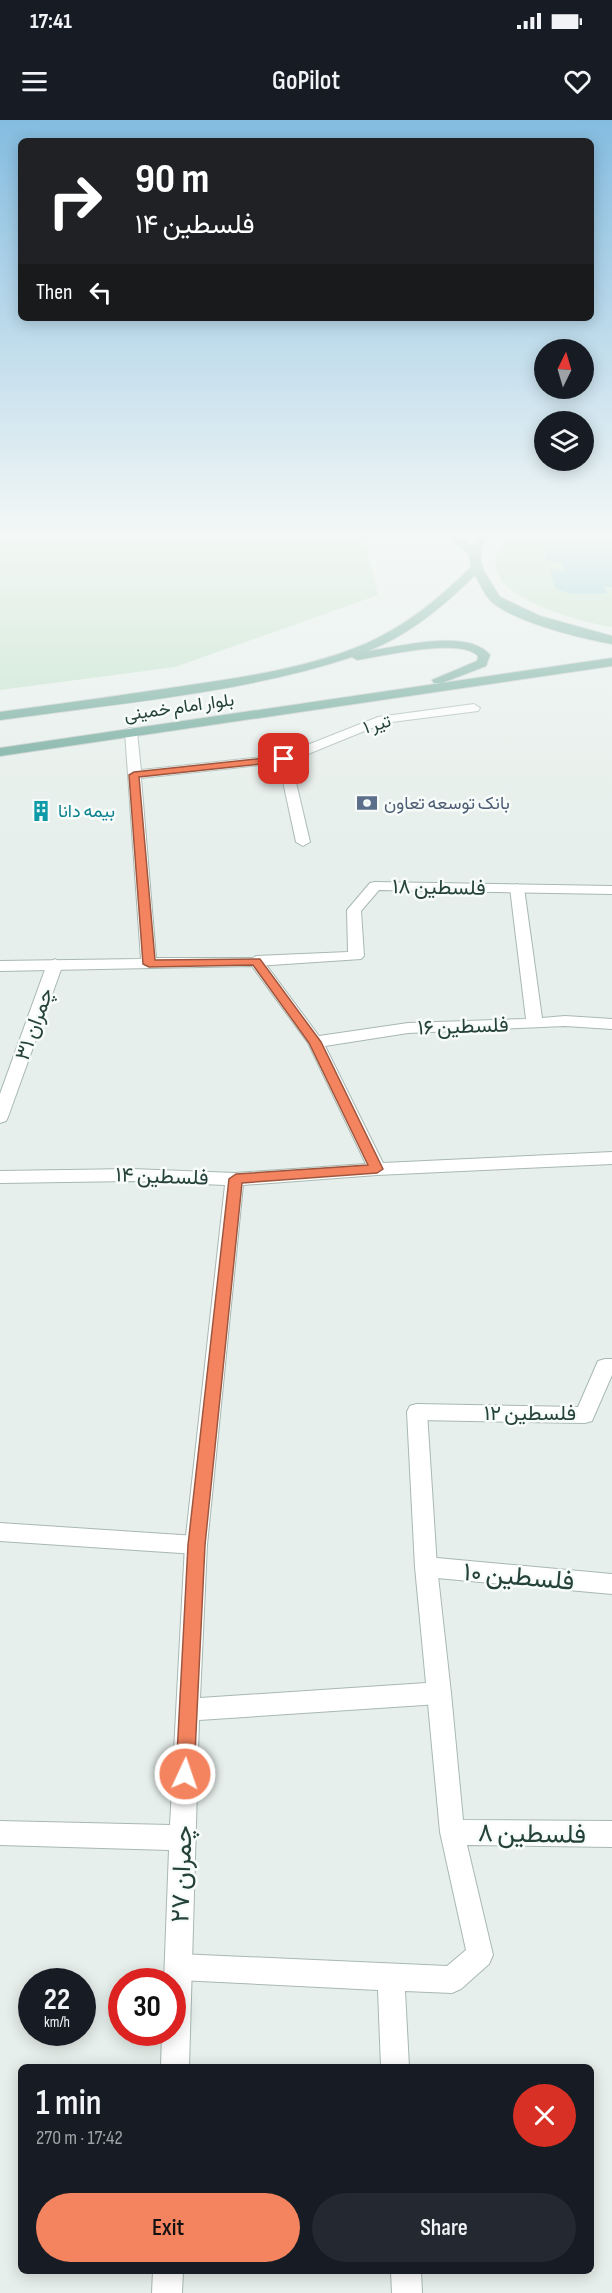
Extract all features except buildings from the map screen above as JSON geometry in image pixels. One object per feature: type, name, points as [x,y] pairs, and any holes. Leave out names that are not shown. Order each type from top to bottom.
[{"type":"main road","name":"بلوار امام خمینی","points":[[0,716],[282,674],[334,659],[392,634]]},
{"type":"main road","points":[[590,634],[612,640]]},
{"type":"main road","points":[[334,659],[453,643],[478,649],[484,655],[482,663],[476,667],[447,675],[417,690]]},
{"type":"main road","name":"بلوار امام خمینی","points":[[0,752],[612,662]]},
{"type":"street","name":"تیر ۱","points":[[134,775],[284,759],[382,720],[474,708]]},
{"type":"street","points":[[131,732],[149,964]]},
{"type":"street","points":[[284,759],[303,842]]},
{"type":"street","name":"فلسطین ۱۸","points":[[0,966],[256,961],[356,956],[354,910],[375,886],[612,890]]},
{"type":"street","points":[[517,888],[535,1024]]},
{"type":"street","points":[[256,961],[315,1042],[377,1169]]},
{"type":"street","name":"چمران ۳۱","points":[[0,1117],[55,964]]},
{"type":"street","name":"فلسطین ۱۶","points":[[315,1042],[408,1028],[565,1021],[612,1024]]},
{"type":"street","name":"فلسطین ۱۴","points":[[0,1177],[132,1174],[236,1179],[377,1169],[612,1158]]},
{"type":"street","name":"چمران ۲۷","points":[[175,2064],[182,1838],[196,1545],[236,1179]]},
{"type":"street","name":"فلسطین ۱۲","points":[[426,1567],[417,1412],[585,1415],[605,1367],[612,1367]]},
{"type":"street","points":[[0,1532],[196,1545]]},
{"type":"street","points":[[179,1967],[452,1980],[480,1955],[452,1832],[426,1567]]},
{"type":"street","name":"فلسطین ۱۰","points":[[426,1567],[612,1584]]},
{"type":"street","points":[[188,1710],[439,1693]]},
{"type":"street","name":"فلسطین ۸","points":[[452,1832],[612,1834]]},
{"type":"street","points":[[0,1833],[182,1838]]},
{"type":"street","points":[[391,1977],[395,2064]]},
{"type":"street","points":[[167,2293],[168,2274]]},
{"type":"street","points":[[406,2274],[407,2293]]},
{"type":"green space","points":[[0,634],[267,634],[175,667],[0,690]]},
{"type":"place","name":"بانک توسعه تعاون","points":[[367,803]]},
{"type":"place","name":"بیمه دانا","points":[[41,811]]},
{"type":"route","points":[[185,1774],[196,1545],[236,1179],[377,1169],[315,1042],[256,961],[149,964],[134,775],[284,759]]}]
